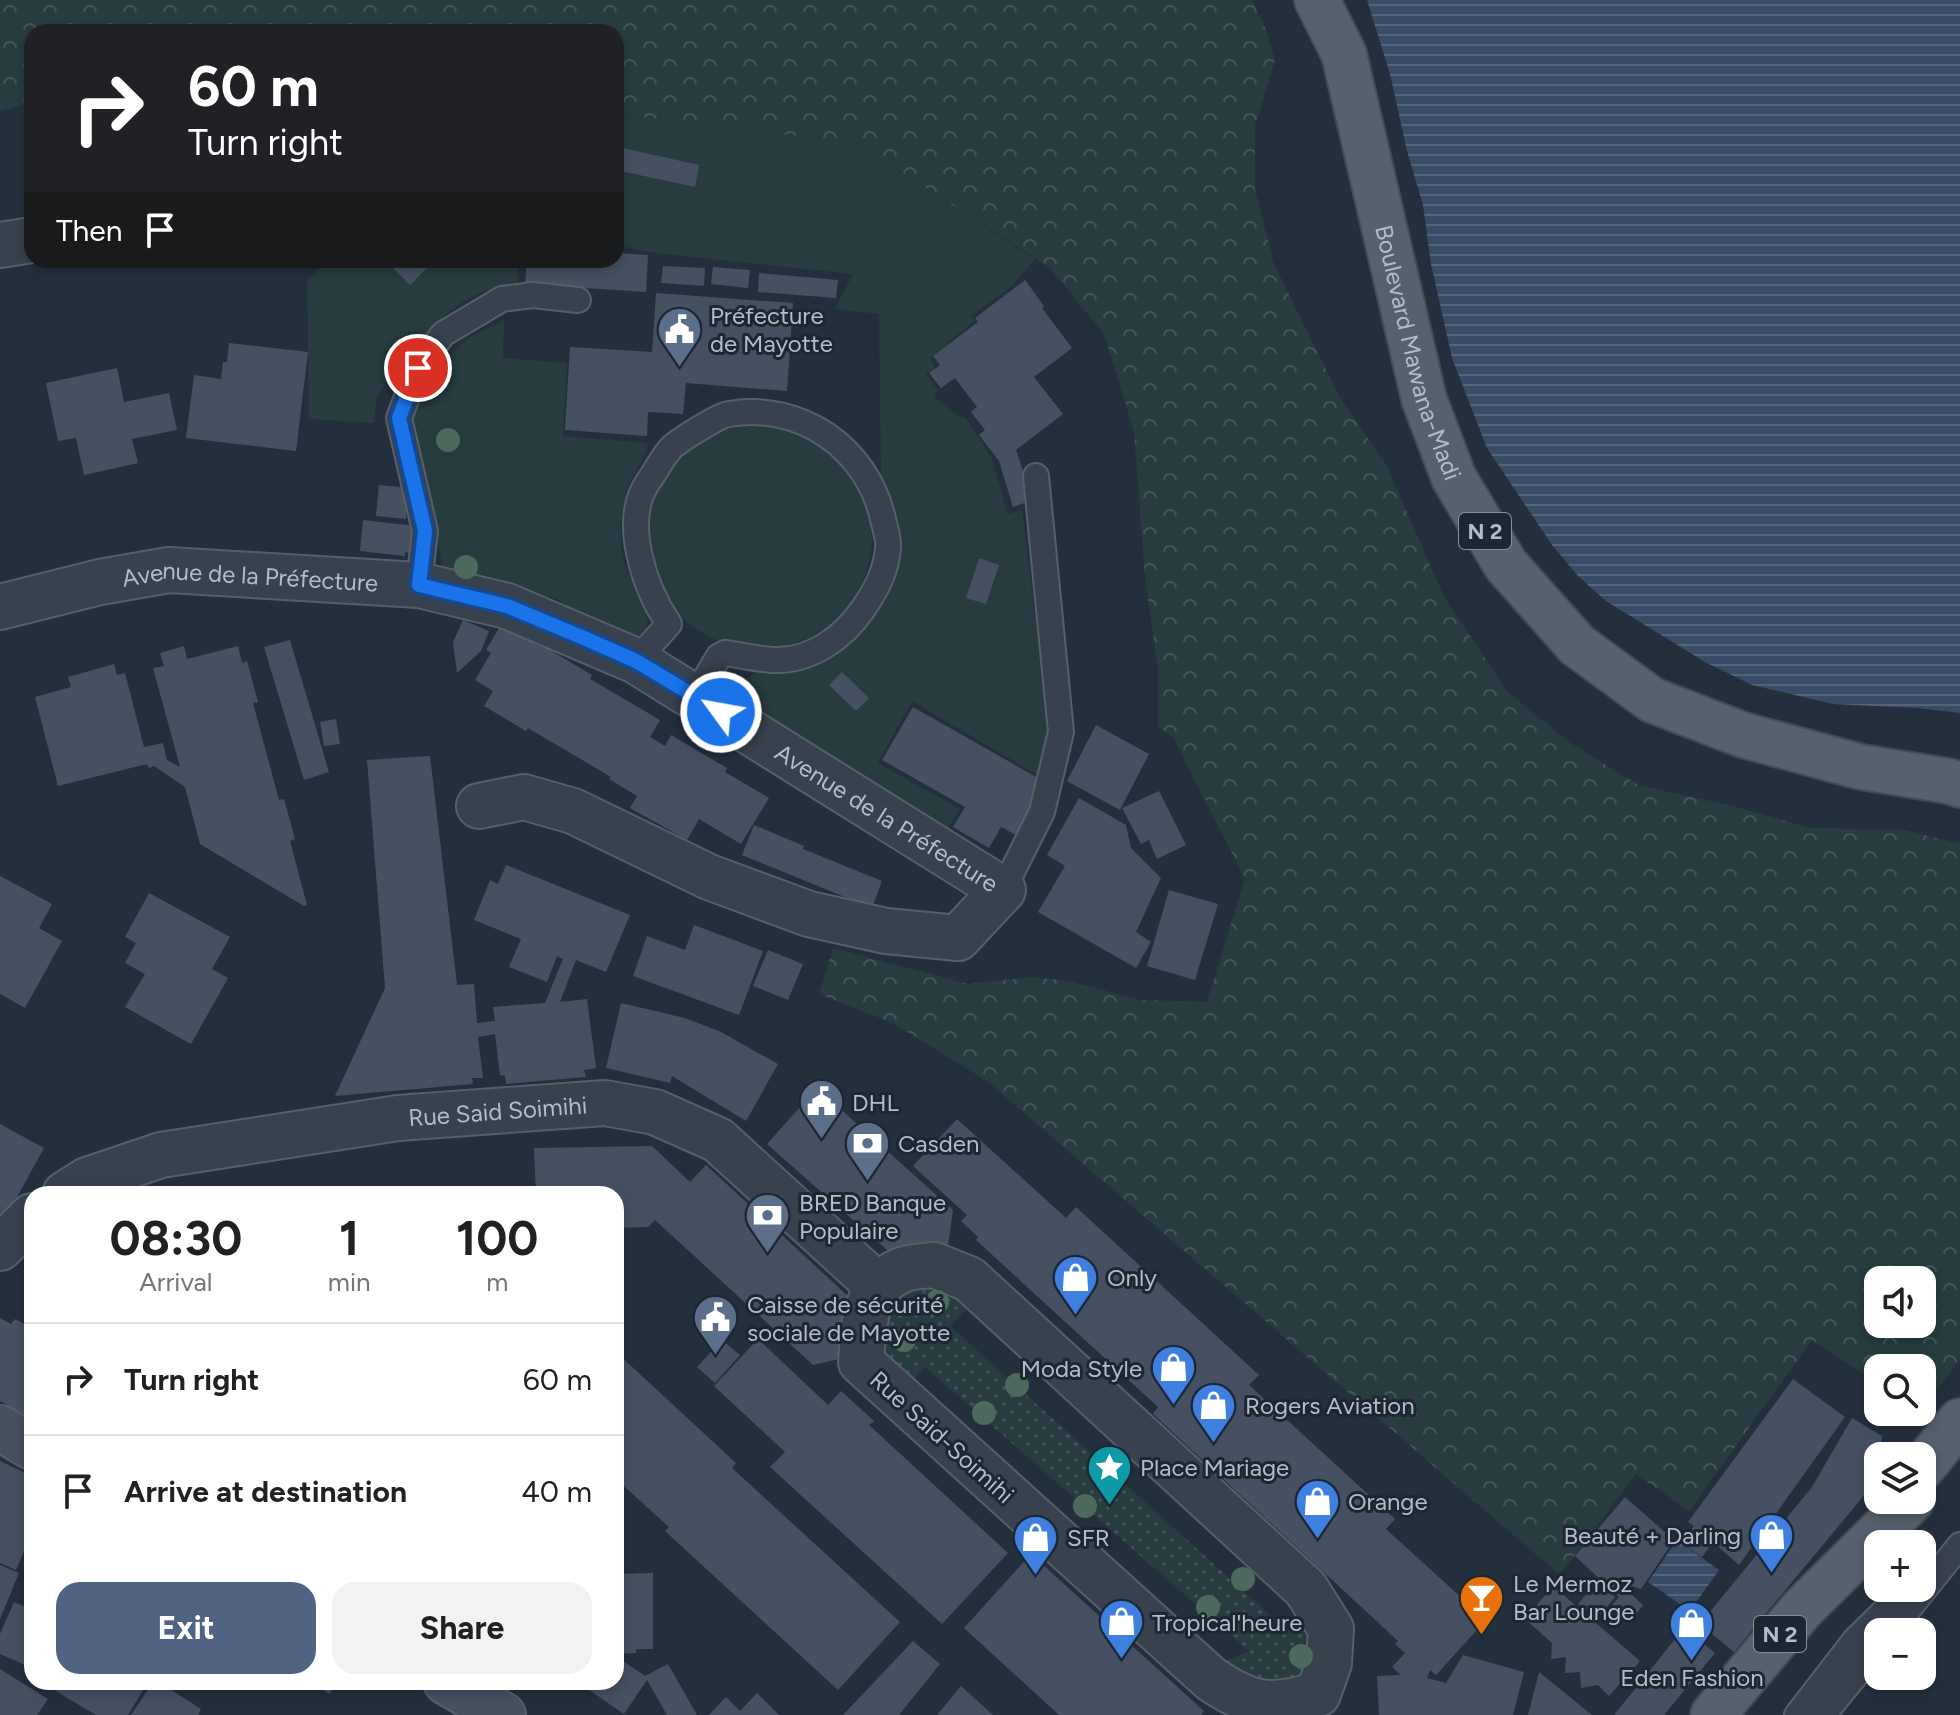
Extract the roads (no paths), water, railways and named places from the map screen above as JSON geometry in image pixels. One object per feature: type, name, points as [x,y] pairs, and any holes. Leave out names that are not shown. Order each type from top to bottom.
[{"type":"main road","name":"Boulevard Mawana-Madi","points":[[1317,0],[1344,54],[1424,399],[1454,478],[1506,565],[1577,645],[1652,700],[1743,735],[1861,767],[1960,785]]},
{"type":"main road","points":[[1936,1451],[1960,1421]]},
{"type":"main road","points":[[1936,1478],[1960,1455]]},
{"type":"main road","name":"N 2","points":[[1852,1557],[1886,1514]]},
{"type":"main road","name":"N 2","points":[[1713,1715],[1802,1609],[1897,1514]]},
{"type":"street","points":[[0,245],[24,241]]},
{"type":"street","name":"Avenue de la Préfecture","points":[[0,607],[100,582],[169,570],[419,585],[507,606],[636,661],[1003,890],[958,938],[886,931],[809,914],[709,877],[573,811],[524,797],[479,806]]},
{"type":"street","name":"Rue Said Soimihi","points":[[78,1186],[161,1155],[398,1118],[605,1103],[655,1112],[718,1140],[878,1286]]},
{"type":"street","points":[[0,1248],[24,1224]]},
{"type":"street","name":"Rue Said-Soimihi","points":[[934,1265],[969,1279],[1306,1589],[1331,1629],[1324,1704],[1260,1704],[1236,1696],[1211,1679],[870,1371],[861,1362],[865,1312],[878,1286],[903,1269],[934,1265]]},
{"type":"street","points":[[0,1428],[24,1442]]},
{"type":"street","points":[[460,1690],[503,1715]]},
{"type":"lane","points":[[419,585],[425,531],[399,418],[418,368],[443,334],[502,299],[533,295],[578,300]]},
{"type":"lane","points":[[636,661],[669,624],[660,612],[638,556],[637,524],[644,489],[672,447],[727,414],[786,414],[827,434],[859,466],[878,500],[889,546],[880,584],[851,625],[819,651],[775,660],[725,653],[719,656],[695,696]]},
{"type":"lane","points":[[1003,890],[1042,812],[1061,732],[1036,476]]},
{"type":"lane","points":[[1936,1563],[1960,1543]]},
{"type":"lane","points":[[1901,1618],[1960,1543]]},
{"type":"lane","points":[[1797,1715],[1855,1640],[1894,1602]]},
{"type":"lane","points":[[1823,1715],[1864,1665]]},
{"type":"water","points":[[1367,0],[1960,0],[1960,713],[1833,704],[1752,685],[1705,662],[1606,601],[1578,576],[1552,545],[1487,448],[1452,358],[1431,264],[1423,205],[1390,74]]},
{"type":"water","points":[[1677,1540],[1719,1570],[1690,1611],[1648,1582]]},
{"type":"place","name":"Préfecture de Mayotte","points":[[679,368]]},
{"type":"place","name":"DHL","points":[[821,1141]]},
{"type":"place","name":"Casden","points":[[867,1182]]},
{"type":"place","name":"BRED Banque Populaire","points":[[768,1255]]},
{"type":"place","name":"Only","points":[[1076,1316]]},
{"type":"place","name":"Caisse de sécurité sociale de Mayotte","points":[[716,1357]]},
{"type":"place","name":"Moda Style","points":[[1173,1407]]},
{"type":"place","name":"Rogers Aviation","points":[[1214,1444]]},
{"type":"place","name":"Place Mariage","points":[[1109,1506]]},
{"type":"place","name":"Orange","points":[[1317,1540]]},
{"type":"place","name":"Beauté + Darling","points":[[1772,1574]]},
{"type":"place","name":"SFR","points":[[1036,1576]]},
{"type":"place","name":"Le Mermoz Bar Lounge","points":[[1482,1636]]},
{"type":"place","name":"Tropical'heure","points":[[1121,1661]]},
{"type":"place","name":"Eden Fashion","points":[[1692,1662]]}]
